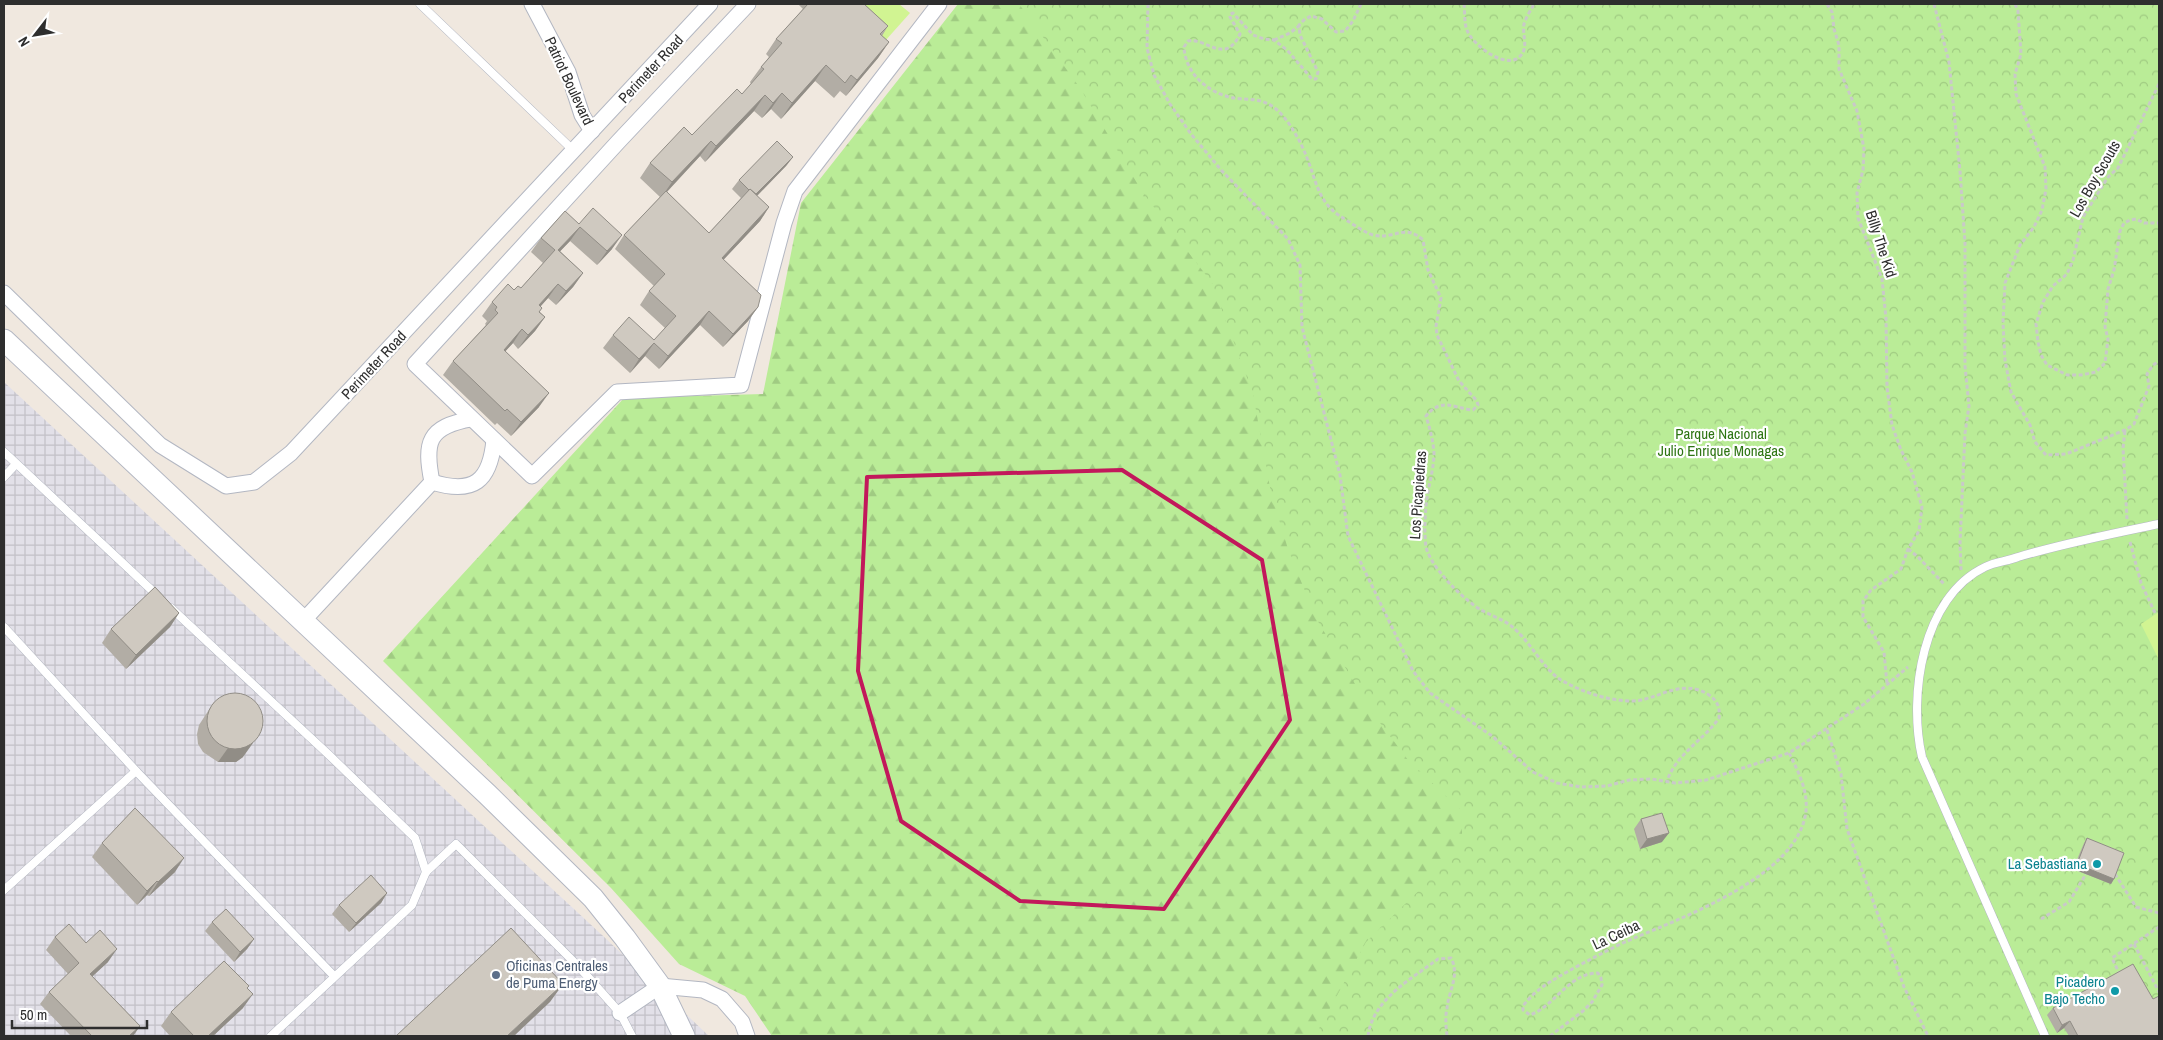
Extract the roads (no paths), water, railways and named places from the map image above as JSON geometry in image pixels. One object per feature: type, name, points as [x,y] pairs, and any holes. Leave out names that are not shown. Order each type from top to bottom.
[{"type":"street","name":"Patriot Boulevard","points":[[532,4],[568,72],[582,115],[592,131]]},
{"type":"street","name":"Perimeter Road","points":[[4,293],[160,445],[226,486],[254,482],[291,453],[710,4]]},
{"type":"street","points":[[748,4],[415,364],[532,476],[617,392],[741,384],[784,223],[795,191],[939,4]]},
{"type":"street","points":[[4,340],[487,794],[593,898],[660,986],[684,1036]]},
{"type":"street","points":[[432,482],[427,457],[430,443],[440,430],[449,425],[471,419]]},
{"type":"street","points":[[432,482],[455,487],[469,486],[478,480],[490,464],[494,440]]},
{"type":"street","points":[[304,621],[432,482]]},
{"type":"street","points":[[620,1013],[660,986],[703,990],[722,999],[742,1022],[747,1036]]},
{"type":"lane","points":[[420,4],[574,151]]},
{"type":"lane","points":[[4,452],[328,754],[414,838],[426,872]]},
{"type":"lane","points":[[4,476],[16,464]]},
{"type":"lane","points":[[2045,1036],[1922,757],[1917,736],[1916,713],[1926,642],[1953,594],[1961,585],[1986,567],[2057,545],[2159,524]]},
{"type":"lane","points":[[4,627],[136,771],[334,976]]},
{"type":"lane","points":[[4,890],[136,771]]},
{"type":"lane","points":[[271,1036],[412,905],[426,872],[456,844],[580,968],[620,1013],[632,1036]]},
{"type":"place","name":"La Sebastiana","points":[[2097,864]]},
{"type":"place","name":"Oficinas Centrales de Puma Energy","points":[[496,975]]},
{"type":"place","name":"Picadero Bajo Techo","points":[[2115,991]]},
{"type":"park label","name":"Parque Nacional Julio Enrique Monagas","points":[[1721,442]]}]
